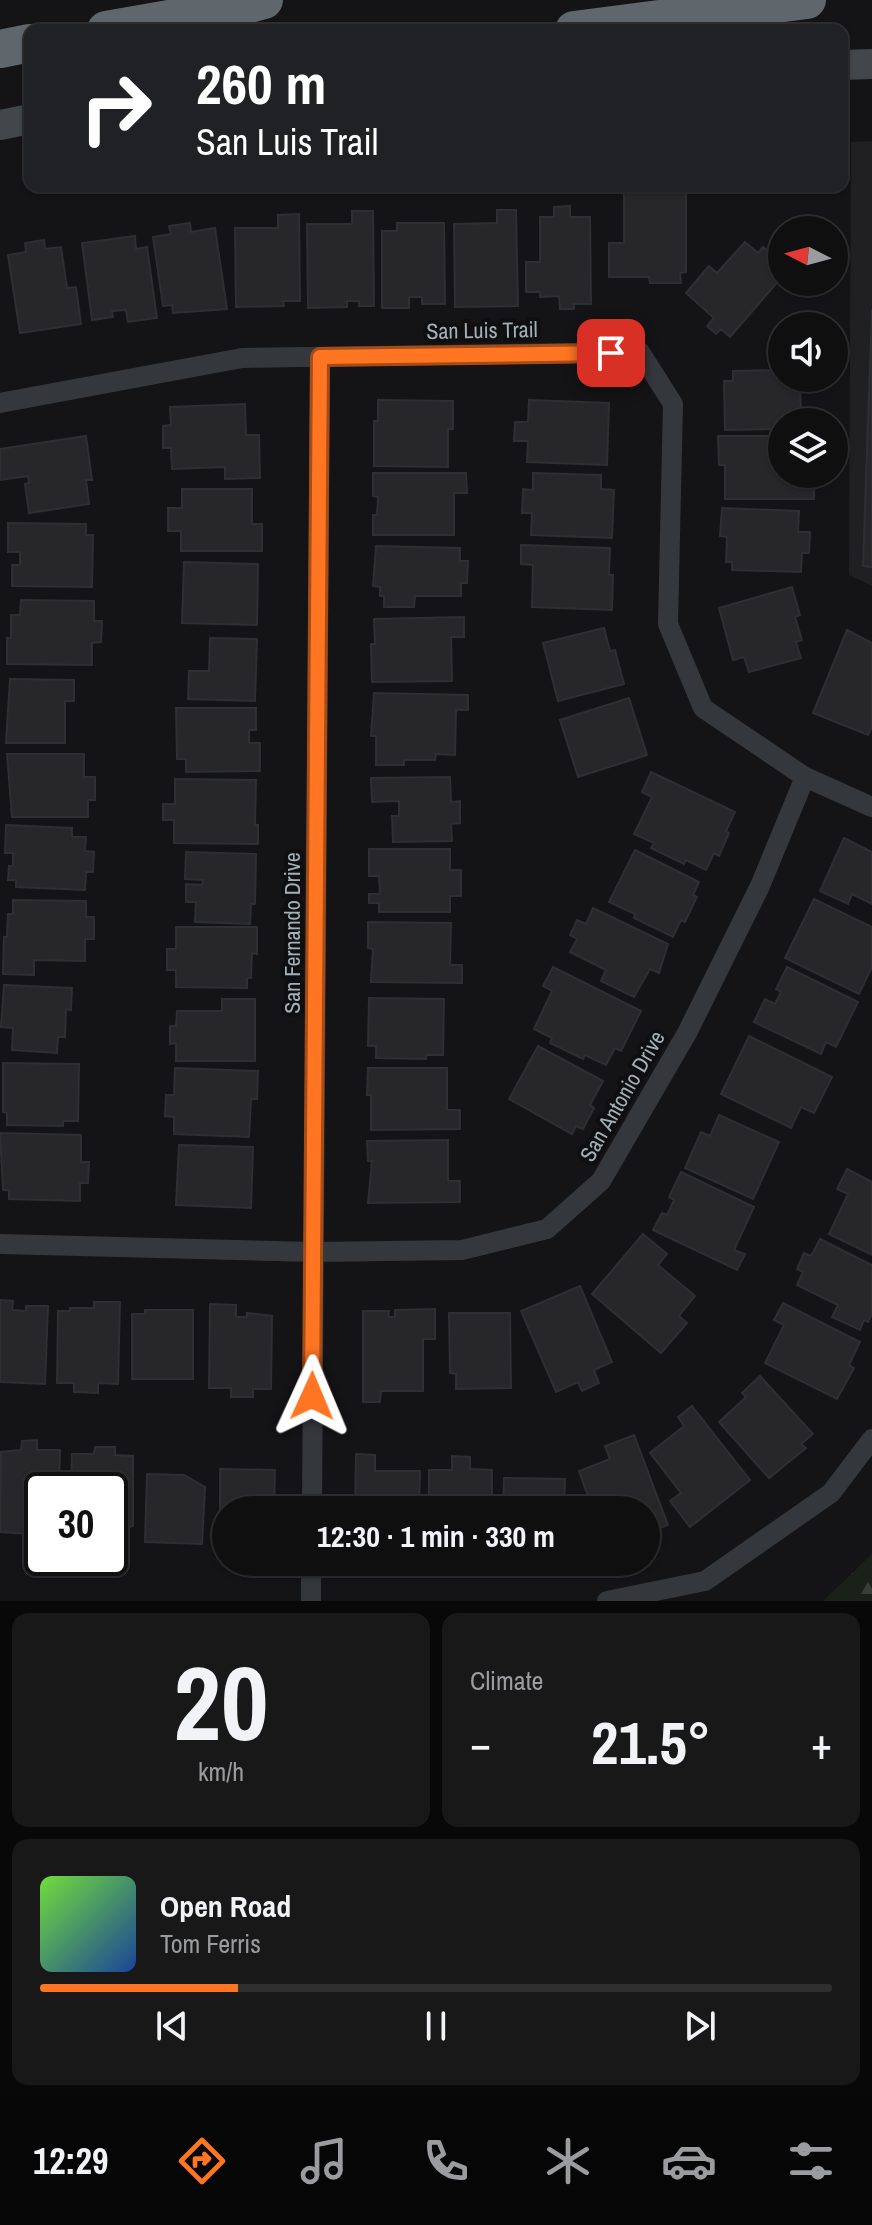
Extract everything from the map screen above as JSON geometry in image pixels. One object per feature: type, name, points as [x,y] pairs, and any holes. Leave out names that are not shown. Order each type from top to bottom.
[{"type":"highway","points":[[621,24],[807,0]]},
{"type":"highway","points":[[139,24],[254,3]]},
{"type":"highway","points":[[0,49],[24,44]]},
{"type":"main road","points":[[848,65],[872,64]]},
{"type":"main road","points":[[0,125],[24,120]]},
{"type":"street","name":"San Luis Trail","points":[[0,403],[242,358],[640,352],[673,404],[668,624],[703,708],[805,777],[872,807]]},
{"type":"street","name":"San Fernando Drive","points":[[312,1496],[320,357]]},
{"type":"street","name":"San Antonio Drive","points":[[0,1244],[314,1252],[462,1250],[547,1229],[601,1181],[687,1033],[760,886],[805,777]]},
{"type":"street","points":[[607,1601],[705,1581],[831,1493],[872,1439]]},
{"type":"street","points":[[311,1576],[311,1601]]},
{"type":"shaded area","points":[[872,141],[872,586],[849,575],[851,142]]},
{"type":"green space","points":[[872,1554],[872,1601],[823,1601]]},
{"type":"building","points":[[624,192],[686,192],[686,272],[680,273],[681,283],[650,283],[649,277],[609,277],[609,243],[624,243]]},
{"type":"building","points":[[570,206],[570,217],[590,217],[591,304],[574,304],[574,309],[560,309],[559,296],[540,297],[540,292],[526,292],[526,262],[540,262],[540,217],[554,217],[554,207]]},
{"type":"building","points":[[497,210],[516,210],[518,306],[455,307],[454,224],[497,223]]},
{"type":"building","points":[[352,211],[373,211],[374,306],[359,306],[359,301],[347,301],[347,307],[308,308],[307,224],[352,224]]},
{"type":"building","points":[[299,214],[300,301],[283,301],[284,306],[236,307],[235,228],[278,228],[278,215]]},
{"type":"building","points":[[190,223],[191,232],[215,228],[227,309],[173,313],[172,305],[163,306],[153,237],[171,234],[169,226]]},
{"type":"building","points":[[397,223],[444,223],[445,304],[422,304],[422,297],[409,297],[409,308],[382,308],[382,231],[397,231]]},
{"type":"building","points":[[135,236],[136,249],[147,247],[157,318],[128,322],[126,310],[112,311],[113,317],[92,320],[82,243]]},
{"type":"building","points":[[44,240],[45,249],[61,247],[67,288],[76,287],[81,324],[20,333],[8,255],[26,252],[25,243]]},
{"type":"building","points":[[745,242],[758,253],[763,247],[768,251],[768,293],[730,337],[721,329],[716,334],[707,326],[714,318],[686,293],[709,266],[717,273]]},
{"type":"building","points":[[872,310],[872,567],[863,566]]},
{"type":"building","points":[[768,370],[768,392],[800,392],[801,408],[768,408],[768,429],[725,430],[724,381],[733,381],[733,371]]},
{"type":"building","points":[[378,400],[453,401],[453,429],[448,429],[448,467],[374,466],[374,421],[378,421]]},
{"type":"building","points":[[529,400],[609,403],[607,465],[527,462],[528,441],[514,441],[515,422],[528,422]]},
{"type":"building","points":[[245,404],[246,435],[259,435],[260,478],[225,479],[225,467],[172,469],[171,448],[163,448],[163,426],[171,425],[170,407]]},
{"type":"building","points":[[86,436],[92,480],[86,480],[89,504],[29,513],[25,484],[29,483],[28,476],[0,480],[0,449]]},
{"type":"building","points":[[718,436],[768,436],[768,488],[814,488],[814,499],[725,499],[725,465],[719,465]]},
{"type":"building","points":[[373,473],[466,473],[467,493],[454,493],[454,535],[373,535],[373,515],[377,515],[378,497],[373,496]]},
{"type":"building","points":[[533,473],[601,475],[601,489],[614,490],[612,538],[531,535],[532,513],[522,513],[523,489],[533,490]]},
{"type":"building","points":[[182,489],[252,489],[252,524],[262,524],[262,551],[181,551],[181,531],[168,531],[168,508],[182,508]]},
{"type":"building","points":[[722,508],[799,511],[798,532],[810,532],[809,553],[802,553],[801,572],[732,570],[732,562],[726,562],[727,537],[720,536]]},
{"type":"building","points":[[8,523],[86,524],[86,535],[93,535],[92,587],[12,586],[12,565],[20,565],[20,552],[8,552]]},
{"type":"building","points":[[521,545],[610,548],[612,610],[532,607],[533,565],[521,564]]},
{"type":"building","points":[[376,546],[460,548],[460,561],[468,561],[467,583],[461,583],[461,596],[415,596],[414,607],[384,607],[380,587],[373,586]]},
{"type":"building","points":[[184,562],[258,564],[257,625],[182,623]]},
{"type":"building","points":[[792,587],[800,615],[795,617],[802,640],[796,642],[801,658],[749,672],[744,657],[733,660],[719,608]]},
{"type":"building","points":[[21,600],[94,601],[94,621],[102,621],[101,642],[92,643],[92,665],[7,664],[11,615],[20,615]]},
{"type":"building","points":[[464,617],[464,637],[451,637],[452,681],[372,682],[374,619]]},
{"type":"building","points":[[604,628],[610,651],[615,650],[624,684],[558,701],[543,643]]},
{"type":"building","points":[[847,630],[872,643],[872,727],[868,735],[813,713]]},
{"type":"building","points":[[210,638],[257,639],[255,701],[188,699],[189,671],[209,671]]},
{"type":"building","points":[[10,679],[74,680],[74,701],[65,701],[65,743],[6,743]]},
{"type":"building","points":[[374,693],[468,695],[468,710],[456,710],[455,755],[436,754],[435,760],[404,760],[404,765],[376,765],[376,736],[371,736]]},
{"type":"building","points":[[629,698],[647,755],[578,777],[560,720]]},
{"type":"building","points":[[176,708],[256,708],[256,730],[249,730],[249,743],[260,743],[260,771],[186,772],[186,759],[177,759]]},
{"type":"building","points":[[7,754],[84,754],[84,777],[95,777],[95,800],[88,800],[88,817],[12,817]]},
{"type":"building","points":[[651,772],[735,812],[719,856],[714,853],[706,870],[686,860],[684,864],[651,848],[654,843],[634,834],[652,797],[642,792]]},
{"type":"building","points":[[450,777],[451,802],[460,801],[460,823],[451,824],[452,841],[393,842],[392,816],[399,816],[399,801],[372,802],[371,778]]},
{"type":"building","points":[[175,779],[256,780],[255,825],[258,825],[258,844],[174,843],[174,820],[163,820],[163,804],[175,804]]},
{"type":"building","points":[[6,825],[72,828],[72,837],[86,837],[85,851],[94,852],[93,872],[86,872],[85,890],[16,887],[16,880],[8,880],[13,853],[5,853]]},
{"type":"building","points":[[844,838],[872,852],[872,904],[852,894],[848,904],[820,891]]},
{"type":"building","points":[[369,849],[450,849],[450,870],[461,870],[461,896],[450,896],[450,912],[379,912],[379,903],[369,903],[369,894],[380,894],[379,876],[369,876]]},
{"type":"building","points":[[635,850],[699,882],[693,895],[697,897],[685,922],[681,920],[673,937],[609,902]]},
{"type":"building","points":[[186,852],[256,854],[255,904],[251,904],[250,924],[195,922],[196,902],[186,902],[186,884],[202,885],[203,880],[185,879]]},
{"type":"building","points":[[814,899],[872,927],[872,967],[859,994],[785,958]]},
{"type":"building","points":[[13,900],[86,901],[86,917],[94,917],[94,939],[85,939],[85,961],[34,960],[34,975],[3,974],[4,937],[7,937],[8,914],[13,914]]},
{"type":"building","points":[[593,908],[668,944],[659,973],[650,969],[634,997],[601,981],[606,970],[570,952],[577,939],[570,935],[577,920],[586,924]]},
{"type":"building","points":[[368,922],[451,923],[450,965],[462,965],[462,983],[371,982],[373,949],[368,948]]},
{"type":"building","points":[[176,927],[257,927],[257,954],[252,953],[251,978],[247,978],[247,988],[176,987],[176,970],[167,970],[167,949],[176,949]]},
{"type":"building","points":[[553,967],[641,1011],[621,1051],[615,1048],[606,1065],[585,1055],[583,1059],[550,1043],[552,1038],[534,1029],[552,991],[543,986]]},
{"type":"building","points":[[787,967],[858,1002],[836,1047],[826,1042],[821,1054],[754,1022],[765,999],[775,1004],[781,992],[776,989]]},
{"type":"building","points":[[4,985],[72,988],[71,1010],[66,1009],[65,1037],[58,1037],[57,1053],[12,1050],[13,1028],[1,1027]]},
{"type":"building","points":[[369,998],[444,999],[443,1055],[426,1055],[426,1059],[376,1058],[376,1046],[368,1046]]},
{"type":"building","points":[[222,999],[255,999],[255,1061],[176,1061],[176,1043],[170,1044],[170,1026],[176,1026],[177,1011],[222,1011]]},
{"type":"building","points":[[749,1036],[832,1077],[814,1113],[801,1107],[791,1128],[721,1094]]},
{"type":"building","points":[[538,1046],[603,1081],[590,1105],[594,1108],[583,1129],[576,1126],[572,1134],[509,1099]]},
{"type":"building","points":[[3,1063],[79,1064],[78,1121],[63,1121],[63,1126],[7,1125],[7,1113],[3,1112]]},
{"type":"building","points":[[175,1068],[258,1071],[257,1099],[251,1099],[249,1137],[174,1134],[174,1117],[165,1116],[166,1095],[174,1095]]},
{"type":"building","points":[[368,1068],[447,1068],[447,1110],[460,1110],[460,1129],[371,1130]]},
{"type":"building","points":[[719,1115],[779,1142],[753,1199],[685,1168],[701,1132],[710,1136]]},
{"type":"building","points":[[0,1133],[81,1135],[81,1162],[89,1162],[88,1183],[80,1183],[80,1201],[9,1199],[9,1190],[3,1190]]},
{"type":"building","points":[[448,1140],[448,1181],[460,1181],[460,1202],[368,1203],[372,1161],[368,1161],[367,1141]]},
{"type":"building","points":[[179,1145],[253,1147],[251,1208],[176,1205]]},
{"type":"building","points":[[847,1169],[872,1182],[872,1255],[829,1234],[848,1194],[837,1189]]},
{"type":"building","points":[[681,1172],[754,1207],[734,1250],[745,1254],[737,1270],[653,1230],[662,1213],[667,1215],[674,1200],[669,1197]]},
{"type":"building","points":[[643,1234],[667,1254],[658,1265],[695,1296],[679,1316],[687,1323],[661,1353],[592,1294]]},
{"type":"building","points":[[820,1239],[872,1265],[872,1314],[868,1322],[864,1320],[860,1330],[832,1317],[838,1305],[797,1285],[803,1272],[797,1269],[804,1253],[811,1256]]},
{"type":"building","points":[[580,1286],[612,1362],[594,1370],[599,1383],[582,1391],[578,1382],[556,1392],[521,1311]]},
{"type":"building","points":[[0,1300],[13,1301],[12,1310],[26,1311],[26,1306],[48,1306],[45,1384],[0,1382]]},
{"type":"building","points":[[94,1302],[120,1302],[118,1384],[98,1383],[98,1393],[74,1392],[74,1383],[57,1383],[58,1311],[94,1308]]},
{"type":"building","points":[[783,1303],[860,1342],[849,1365],[854,1368],[837,1399],[765,1363],[784,1325],[774,1320]]},
{"type":"building","points":[[210,1304],[236,1305],[236,1317],[247,1317],[247,1313],[272,1316],[271,1389],[253,1389],[253,1397],[231,1397],[231,1388],[209,1388]]},
{"type":"building","points":[[435,1309],[435,1339],[423,1339],[423,1391],[381,1391],[380,1402],[363,1402],[363,1311],[389,1311],[388,1317],[395,1317],[395,1310]]},
{"type":"building","points":[[145,1310],[193,1310],[193,1379],[132,1379],[132,1314],[145,1314]]},
{"type":"building","points":[[449,1313],[510,1313],[511,1388],[456,1389],[456,1374],[450,1373]]},
{"type":"building","points":[[760,1376],[813,1434],[801,1444],[806,1448],[769,1478],[719,1422],[746,1397],[742,1393]]},
{"type":"building","points":[[692,1406],[750,1480],[690,1527],[670,1501],[681,1493],[650,1453],[684,1426],[678,1417]]},
{"type":"building","points":[[634,1435],[657,1496],[588,1496],[579,1471],[610,1459],[605,1446]]},
{"type":"building","points":[[37,1440],[37,1450],[60,1450],[59,1472],[24,1472],[24,1534],[0,1532],[1,1452],[21,1450],[22,1441]]},
{"type":"building","points":[[95,1447],[115,1447],[115,1455],[133,1456],[133,1526],[128,1527],[128,1472],[72,1472],[72,1454],[94,1454]]},
{"type":"building","points":[[356,1454],[375,1455],[375,1471],[420,1471],[419,1496],[355,1496]]},
{"type":"building","points":[[452,1456],[470,1457],[470,1469],[492,1470],[492,1496],[429,1496],[429,1470],[452,1470]]},
{"type":"building","points":[[220,1469],[275,1470],[274,1496],[220,1496]]},
{"type":"building","points":[[147,1474],[184,1475],[205,1487],[202,1544],[145,1542]]},
{"type":"building","points":[[504,1478],[565,1479],[564,1496],[503,1496]]},
{"type":"building","points":[[660,1504],[668,1525],[660,1528]]},
{"type":"route","points":[[312,1396],[320,357],[611,353]]}]
